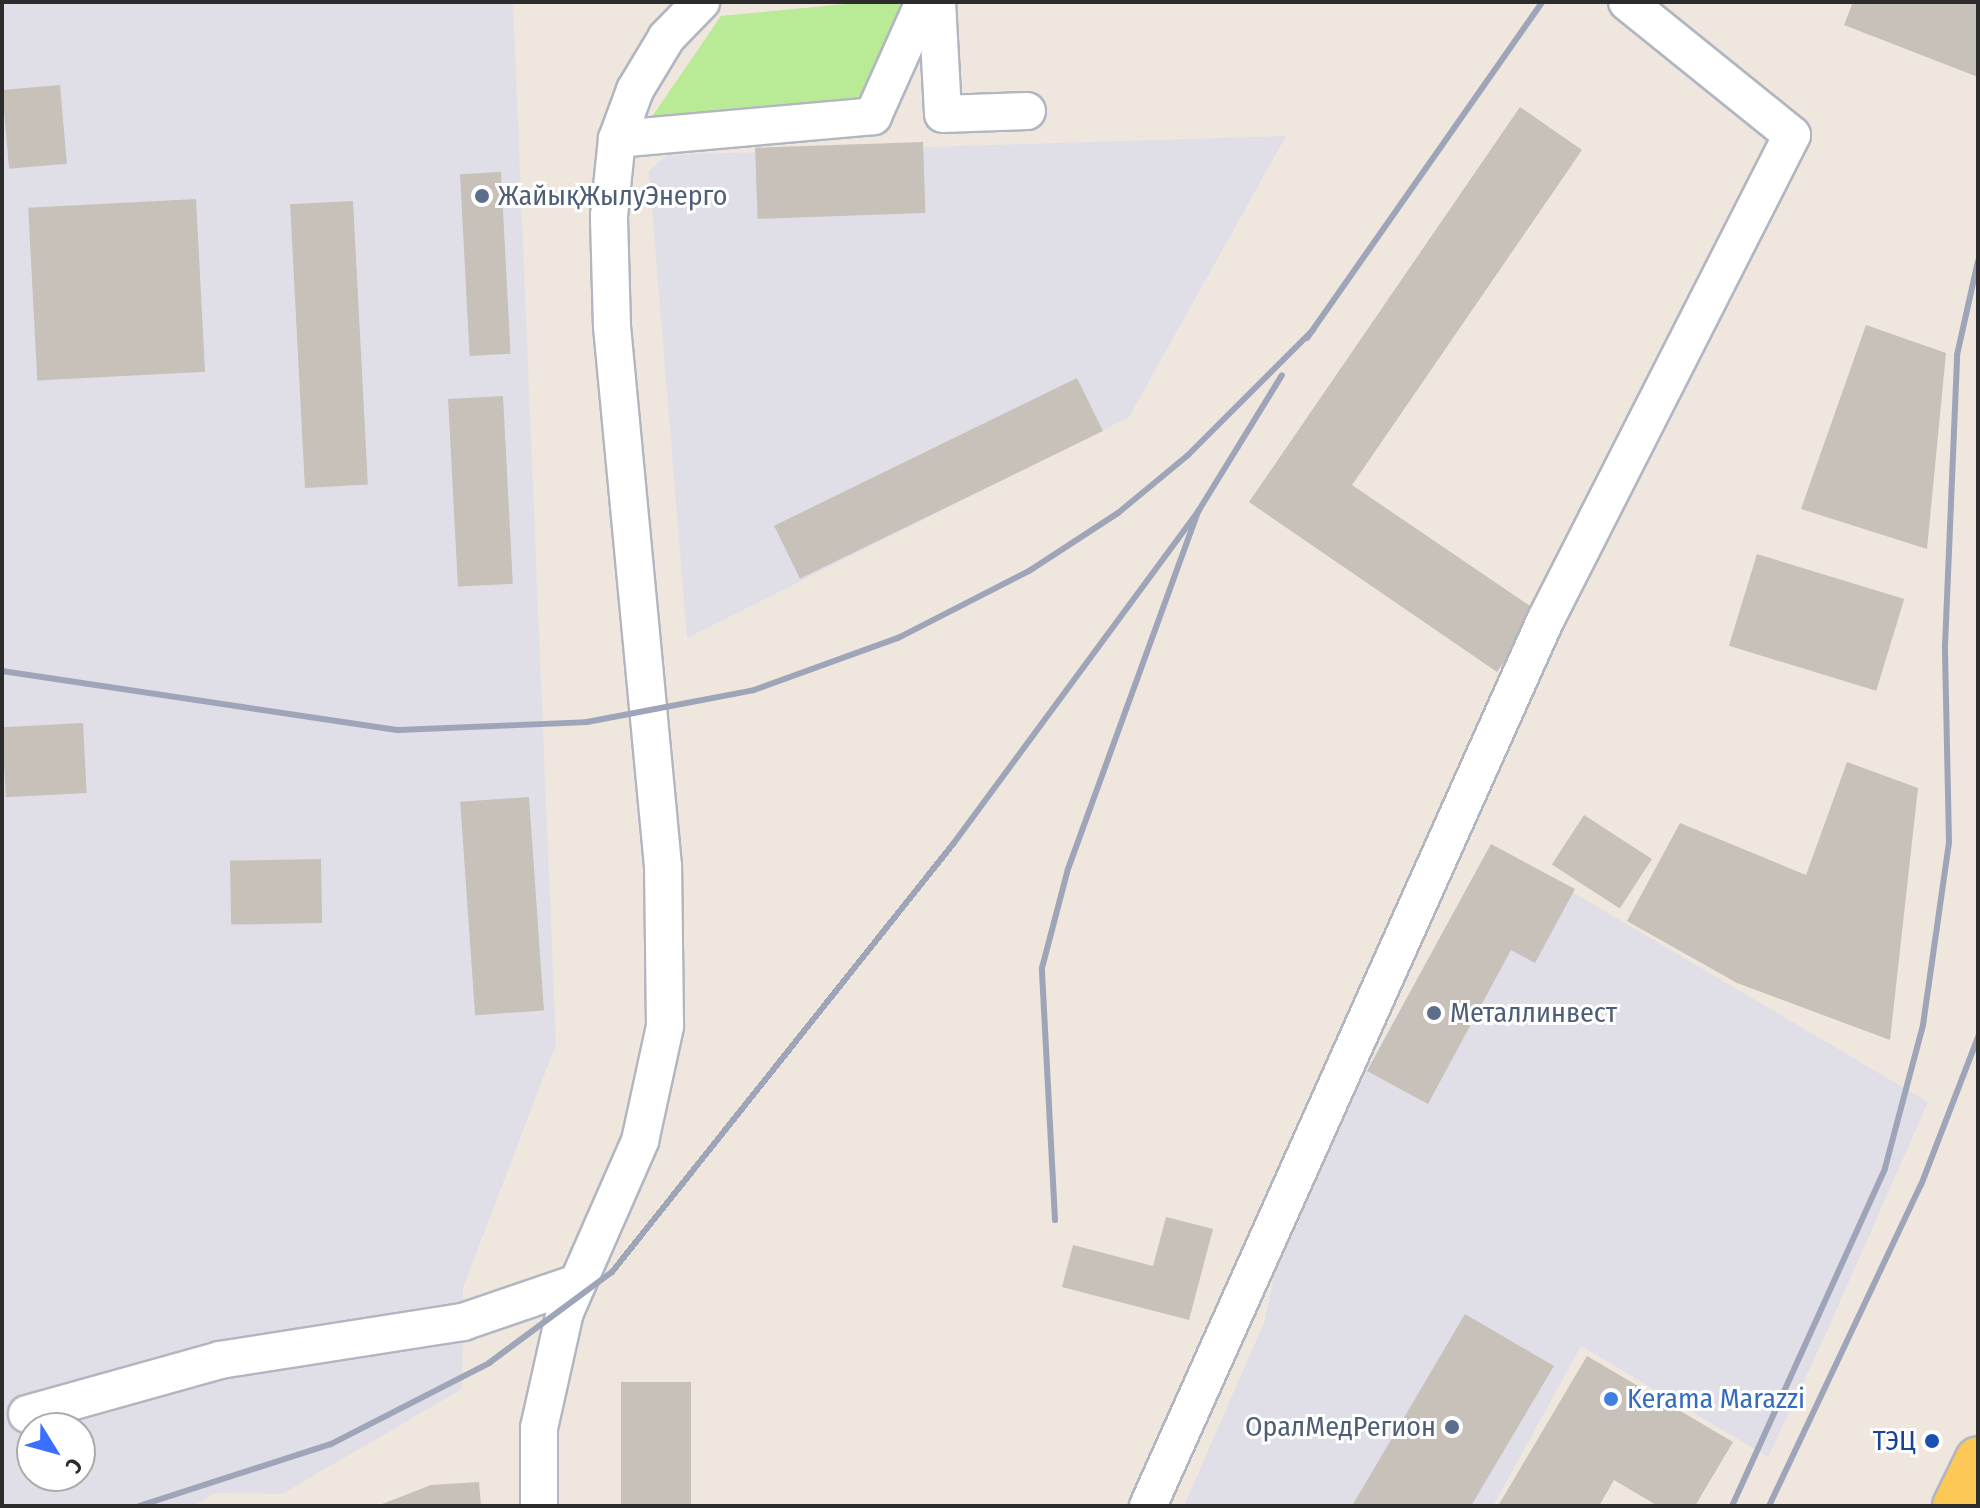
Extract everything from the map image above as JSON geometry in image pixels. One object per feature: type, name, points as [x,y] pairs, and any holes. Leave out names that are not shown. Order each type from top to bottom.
[{"type":"main road","points":[[1955,1506],[1978,1459]]},
{"type":"street","points":[[539,1506],[539,1428],[574,1284],[640,1141],[665,1026],[653,725],[612,326],[609,216],[617,139],[667,37],[701,2]]},
{"type":"street","points":[[617,139],[873,116],[924,2]]},
{"type":"street","points":[[937,2],[943,114],[1027,111]]},
{"type":"street","points":[[1148,1506],[1545,621],[1792,135],[1627,2]]},
{"type":"street","points":[[34,1412],[220,1360],[463,1322],[574,1284]]},
{"type":"shaded area","name":"ЖайықЖылуЭнерго","points":[[2,2],[513,2],[556,1044],[463,1288],[462,1389],[282,1494],[215,1493],[193,1506],[2,1506]]},
{"type":"shaded area","points":[[1286,136],[1129,417],[687,638],[649,171],[666,155]]},
{"type":"shaded area","name":"Металлинвест","points":[[1491,844],[1928,1102],[1824,1338],[1768,1457],[1581,1346],[1493,1506],[1184,1506],[1265,1320],[1286,1217]]},
{"type":"green space","points":[[867,2],[906,2],[863,103],[649,121],[721,16]]},
{"type":"building","points":[[1853,2],[1978,2],[1978,77],[1844,25]]},
{"type":"building","points":[[60,85],[67,164],[9,169],[2,90]]},
{"type":"building","points":[[1520,107],[1582,150],[1352,485],[1539,612],[1497,672],[1249,502]]},
{"type":"building","points":[[923,142],[925,213],[758,219],[755,148]]},
{"type":"building","points":[[501,172],[511,354],[470,356],[460,174]]},
{"type":"building","points":[[196,199],[205,372],[37,381],[28,208]]},
{"type":"building","points":[[353,201],[368,485],[305,488],[290,204]]},
{"type":"building","points":[[1866,325],[1946,353],[1927,549],[1801,509]]},
{"type":"building","points":[[1077,378],[1103,431],[800,579],[774,526]]},
{"type":"building","points":[[503,396],[513,584],[458,587],[448,399]]},
{"type":"building","points":[[1757,554],[1904,599],[1876,691],[1729,646]]},
{"type":"building","points":[[83,723],[87,793],[6,797],[2,727]]},
{"type":"building","points":[[1847,762],[1918,788],[1890,1040],[1737,983],[1627,921],[1680,823],[1806,875]]},
{"type":"building","points":[[529,797],[544,1010],[475,1015],[460,802]]},
{"type":"building","points":[[1584,815],[1652,859],[1620,909],[1552,864]]},
{"type":"building","points":[[1491,844],[1575,889],[1535,963],[1511,950],[1428,1104],[1367,1071]]},
{"type":"building","points":[[321,859],[322,923],[231,925],[230,861]]},
{"type":"building","points":[[1166,1217],[1213,1229],[1189,1320],[1062,1287],[1073,1245],[1153,1266]]},
{"type":"building","points":[[1465,1314],[1554,1366],[1471,1506],[1352,1506]]},
{"type":"building","name":"Kerama Marazzi","points":[[1587,1356],[1733,1442],[1695,1506],[1658,1506],[1614,1480],[1599,1506],[1498,1506]]},
{"type":"building","points":[[621,1382],[691,1382],[691,1506],[621,1506]]},
{"type":"building","points":[[479,1482],[481,1506],[377,1506],[431,1485]]},
{"type":"railway","points":[[1307,338],[1542,2]]},
{"type":"railway","points":[[1732,1506],[1885,1168],[1923,1025],[1949,842],[1945,646],[1957,355],[1978,261]]},
{"type":"railway","points":[[2,671],[399,730],[587,722],[754,690],[898,638],[1029,571],[1118,513],[1188,455],[1313,330]]},
{"type":"railway","points":[[1055,1220],[1042,968],[1068,869],[1199,510],[1282,375]]},
{"type":"railway","points":[[139,1506],[331,1444],[489,1363],[612,1272],[953,844],[1199,510]]},
{"type":"railway","points":[[1769,1506],[1921,1185],[1978,1037]]},
{"type":"place","name":"ЖайықЖылуЭнерго","points":[[482,196]]},
{"type":"place","name":"Металлинвест","points":[[1434,1013]]},
{"type":"place","name":"Kerama Marazzi","points":[[1611,1399]]},
{"type":"place","name":"ОралМедРегион","points":[[1452,1427]]},
{"type":"place","name":"ТЭЦ","points":[[1932,1441]]}]
